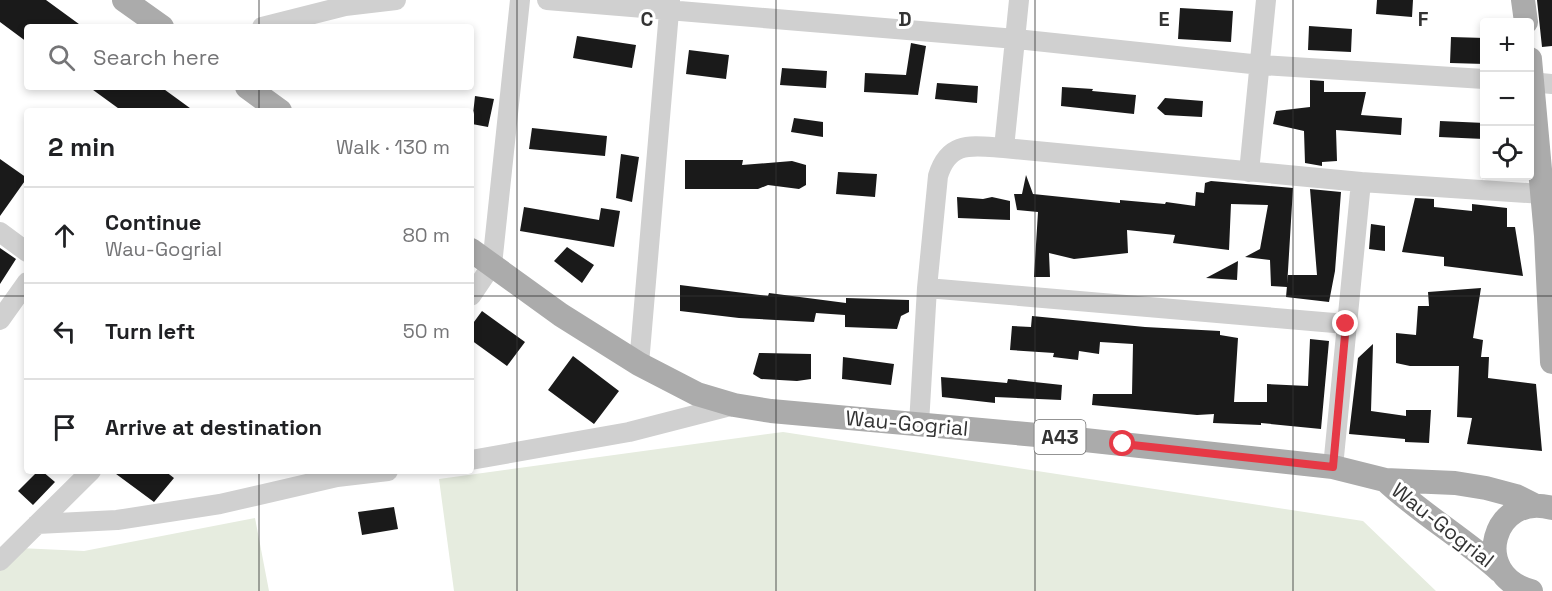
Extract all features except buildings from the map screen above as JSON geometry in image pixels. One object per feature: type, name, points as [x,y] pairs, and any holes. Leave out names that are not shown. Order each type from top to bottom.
[{"type":"main road","points":[[124,0],[158,24]]},
{"type":"main road","points":[[1523,0],[1525,18]]},
{"type":"main road","points":[[1536,77],[1542,194],[1549,236],[1552,362]]},
{"type":"main road","points":[[251,90],[276,108]]},
{"type":"main road","name":"Wau-Gogrial","points":[[474,252],[561,315],[639,364],[697,394],[734,405],[771,411],[1333,467],[1385,480],[1455,483],[1486,488],[1543,506]]},
{"type":"main road","name":"Wau-Gogrial","points":[[1385,480],[1404,498],[1476,550],[1508,581],[1531,591]]},
{"type":"main road","points":[[1508,581],[1495,553],[1496,534],[1502,523],[1521,508],[1543,506]]},
{"type":"main road","points":[[1545,591],[1552,589]]},
{"type":"street","points":[[274,24],[345,6],[396,0]]},
{"type":"street","points":[[474,292],[492,265],[520,0]]},
{"type":"street","points":[[547,0],[669,5],[1261,65],[1480,79]]},
{"type":"street","points":[[1004,148],[1019,0]]},
{"type":"street","points":[[1249,172],[1266,0]]},
{"type":"street","points":[[639,364],[669,5]]},
{"type":"street","points":[[919,424],[927,288],[938,176],[942,163],[958,148],[969,146],[1004,148],[1361,182],[1542,194]]},
{"type":"street","points":[[1333,467],[1361,182]]},
{"type":"street","points":[[0,232],[24,250]]},
{"type":"street","points":[[0,320],[24,286]]},
{"type":"street","points":[[927,288],[1346,324]]},
{"type":"street","points":[[474,459],[629,432],[734,405]]},
{"type":"street","points":[[0,561],[88,474]]},
{"type":"street","points":[[37,524],[117,520],[209,506],[345,474]]},
{"type":"shaded area","points":[[783,432],[1363,521],[1436,591],[454,591],[439,479]]},
{"type":"shaded area","points":[[255,518],[269,591],[0,591],[0,570],[19,548],[84,551]]},
{"type":"route","points":[[1123,444],[1333,467],[1346,324]]}]
